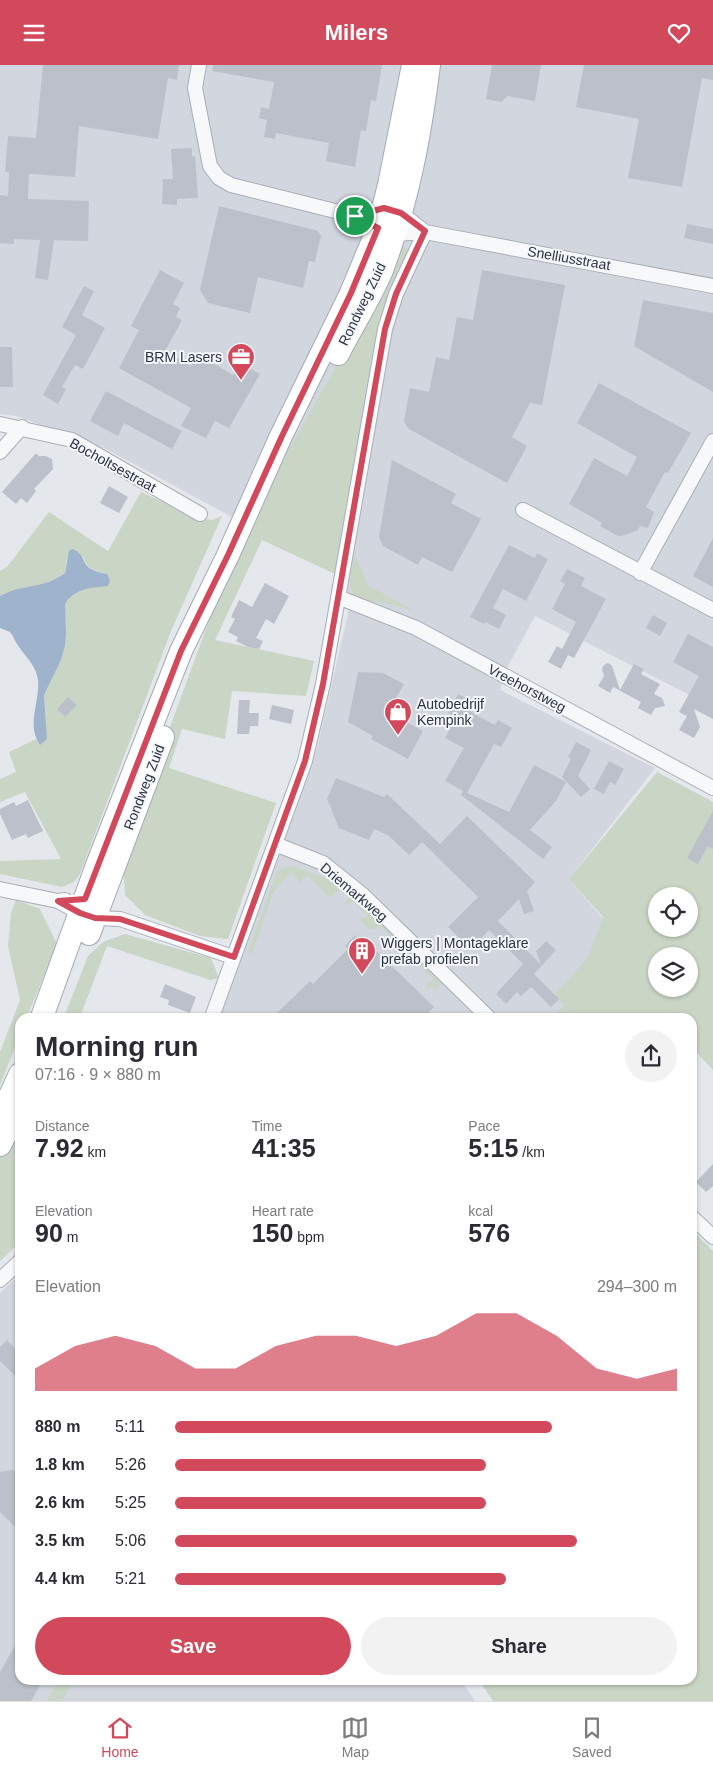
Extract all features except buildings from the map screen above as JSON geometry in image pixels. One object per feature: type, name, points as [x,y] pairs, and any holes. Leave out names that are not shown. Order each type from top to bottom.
[{"type":"main road","name":"Rondweg Zuid","points":[[59,1013],[90,909],[181,651],[242,524],[291,442],[366,302],[381,270],[413,65]]},
{"type":"main road","name":"Rondweg Zuid","points":[[389,221],[420,137],[430,65]]},
{"type":"main road","name":"Rondweg Zuid","points":[[44,1013],[90,909]]},
{"type":"main road","points":[[0,1117],[15,1084]]},
{"type":"main road","points":[[0,1145],[15,1116]]},
{"type":"street","points":[[199,65],[195,88],[210,166],[219,177],[231,185],[355,216],[389,221]]},
{"type":"street","points":[[355,216],[389,221]]},
{"type":"street","name":"Snelliusstraat","points":[[389,221],[425,231],[713,286]]},
{"type":"street","name":"Snelliusstraat","points":[[389,221],[425,231]]},
{"type":"street","points":[[213,1013],[305,761],[323,684],[385,329],[396,294],[425,231]]},
{"type":"street","name":"Bocholtsestraat","points":[[0,424],[22,427],[72,440],[200,514]]},
{"type":"street","points":[[0,452],[22,427]]},
{"type":"street","points":[[640,573],[713,441]]},
{"type":"street","points":[[523,510],[713,610]]},
{"type":"street","name":"Vreehorstweg","points":[[338,597],[416,628],[713,788]]},
{"type":"street","name":"Driemarkweg","points":[[275,844],[323,863],[363,895],[484,1013]]},
{"type":"street","points":[[0,889],[90,909],[234,957]]},
{"type":"street","points":[[697,1222],[713,1237]]},
{"type":"street","points":[[0,1280],[15,1266]]},
{"type":"shaded area","points":[[0,65],[713,65],[713,707],[535,616],[508,666],[500,690],[655,768],[569,879],[620,939],[566,1013],[220,1013],[317,748],[348,614],[347,579],[106,449],[16,416],[0,414]]},
{"type":"shaded area","points":[[15,1279],[15,1685],[464,1685],[475,1701],[0,1701],[0,1293]]},
{"type":"green space","points":[[404,247],[408,249],[408,254],[383,317],[335,574],[262,540],[215,640],[314,661],[306,696],[232,691],[225,739],[182,729],[169,768],[276,803],[228,939],[200,936],[145,915],[125,895],[124,876],[118,869],[225,577],[288,451],[381,288],[399,248]]},
{"type":"green space","points":[[141,492],[198,518],[212,520],[222,516],[171,631],[80,874],[74,882],[62,887],[0,874],[0,861],[61,859],[25,792],[0,802],[0,779],[16,772],[9,752],[36,739],[40,745],[46,720],[44,695],[61,660],[65,604],[74,592],[92,587],[107,574],[92,569],[83,556],[67,558],[65,573],[58,578],[29,589],[5,593],[0,596],[0,571],[7,567],[49,512],[108,551]]},
{"type":"green space","points":[[355,555],[369,586],[415,611],[385,603],[359,600],[353,595],[349,582]]},
{"type":"green space","points":[[657,772],[713,802],[713,1070],[697,1053],[697,1013],[557,1013],[564,1005],[554,995],[587,959],[603,917],[569,879]]},
{"type":"green space","points":[[288,866],[327,879],[329,877],[341,888],[330,898],[307,875],[300,882],[291,872],[273,893],[252,954],[248,952],[274,879],[279,870]]},
{"type":"green space","points":[[350,897],[354,897],[443,980],[436,989],[427,987],[426,984],[434,980],[380,926],[370,930],[359,919],[368,916],[353,902],[344,904]]},
{"type":"green space","points":[[16,900],[40,909],[57,944],[29,1013],[15,1013],[20,1000],[8,946],[11,913]]},
{"type":"green space","points":[[125,934],[211,958],[219,978],[210,980],[107,946],[82,1013],[66,1013],[88,956],[103,942]]},
{"type":"green space","points":[[15,1013],[15,1048],[0,1085],[0,1052]]},
{"type":"green space","points":[[15,1128],[15,1247],[0,1261],[0,1157]]},
{"type":"green space","points":[[697,1235],[713,1251],[713,1701],[493,1701],[482,1685],[697,1685]]},
{"type":"green space","points":[[56,1685],[71,1685],[62,1701],[47,1701]]},
{"type":"water","points":[[72,549],[82,556],[88,567],[107,574],[110,580],[108,586],[89,588],[78,592],[65,604],[65,645],[61,660],[44,695],[47,739],[40,745],[34,729],[34,713],[38,689],[37,674],[10,632],[0,628],[0,596],[8,592],[49,582],[65,573],[69,551]]},
{"type":"place","name":"BRM Lasers","points":[[241,381]]},
{"type":"place","name":"Autobedrijf Kempink","points":[[398,736]]},
{"type":"place","name":"Wiggers | Montageklare prefab profielen","points":[[362,975]]},
{"type":"route","points":[[384,208],[401,213],[425,231],[396,294],[385,329],[323,684],[305,761],[234,957],[120,919],[95,918],[80,913],[58,901],[85,899],[181,651],[351,293],[378,228],[355,216],[384,208]]}]
